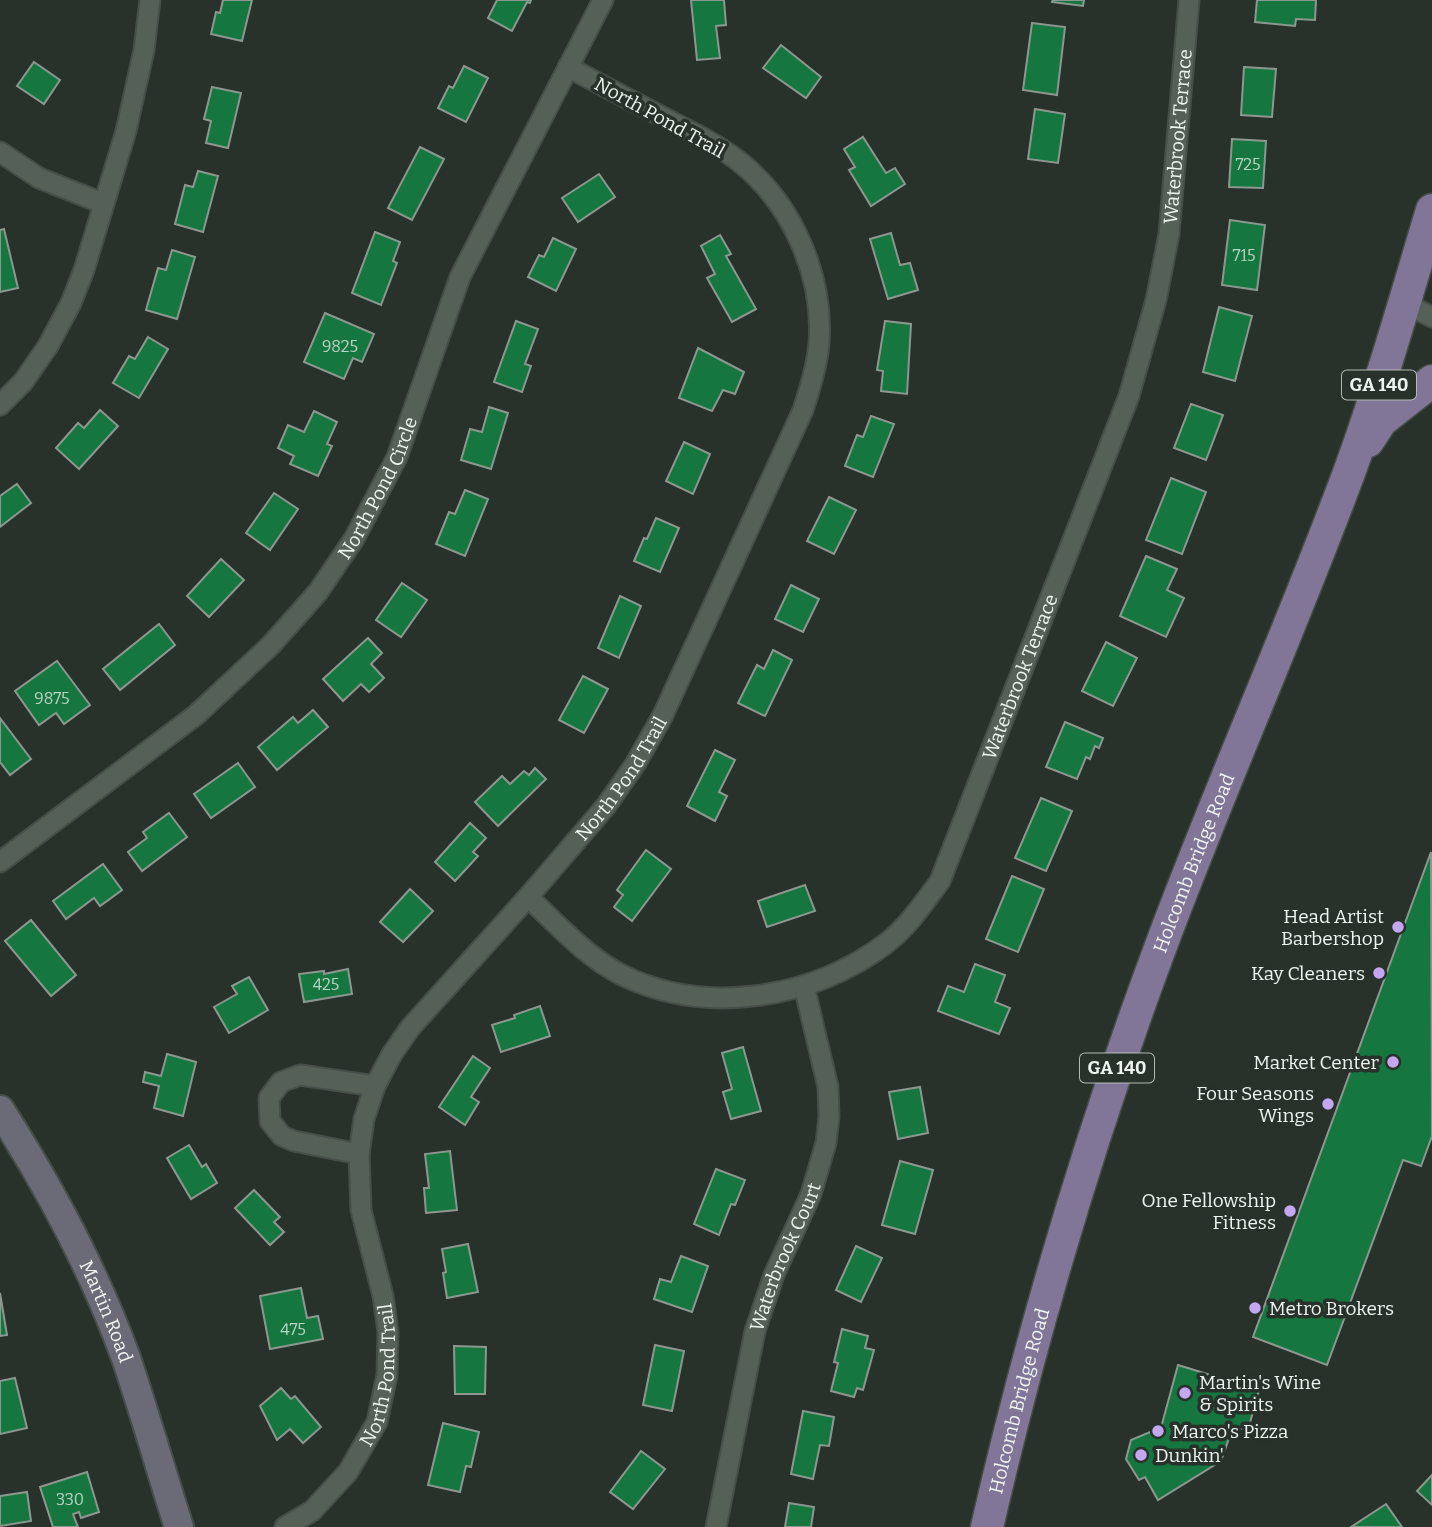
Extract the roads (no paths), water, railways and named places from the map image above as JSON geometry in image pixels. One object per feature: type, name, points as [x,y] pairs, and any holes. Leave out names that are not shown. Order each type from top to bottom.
[{"type":"main road","name":"Holcomb Bridge Road","points":[[987,1527],[1013,1418],[1049,1290],[1087,1159],[1130,1030],[1201,841],[1351,466],[1423,308],[1432,210]]},
{"type":"main road","points":[[1351,466],[1381,421],[1432,382]]},
{"type":"street","points":[[0,405],[23,382],[48,346],[71,303],[84,270],[102,203],[126,131],[144,50],[150,0]]},
{"type":"street","name":"North Pond Circle","points":[[0,862],[196,715],[271,645],[318,592],[354,539],[397,457],[460,277],[603,0]]},
{"type":"street","name":"Waterbrook Terrace","points":[[528,897],[593,957],[622,975],[653,987],[687,995],[722,998],[766,995],[804,986],[845,969],[885,944],[914,916],[940,881],[1129,396],[1156,300],[1169,234],[1189,0]]},
{"type":"street","name":"North Pond Trail","points":[[285,1527],[312,1511],[348,1472],[377,1422],[387,1376],[388,1332],[383,1296],[361,1210],[359,1154],[364,1119],[375,1086],[391,1054],[410,1028],[606,806],[636,763],[663,715],[803,410],[814,376],[819,341],[817,299],[805,254],[789,218],[764,184],[717,145],[568,67]]},
{"type":"street","points":[[0,152],[39,178],[102,203]]},
{"type":"street","name":"Waterbrook Court","points":[[716,1527],[755,1331],[774,1275],[811,1194],[826,1143],[828,1087],[804,986]]},
{"type":"street","points":[[359,1154],[294,1141],[282,1136],[270,1121],[269,1098],[281,1082],[300,1075],[375,1086]]},
{"type":"street","name":"Martin Road","points":[[0,1110],[32,1159],[70,1228],[99,1293],[126,1358],[179,1527]]},
{"type":"place","name":"Head Artist Barbershop","points":[[1398,927]]},
{"type":"place","name":"Kay Cleaners","points":[[1379,973]]},
{"type":"place","name":"Market Center","points":[[1393,1062]]},
{"type":"place","name":"Four Seasons Wings","points":[[1328,1104]]},
{"type":"place","name":"One Fellowship Fitness","points":[[1290,1211]]},
{"type":"place","name":"Metro Brokers","points":[[1255,1308]]},
{"type":"place","name":"Martin's Wine & Spirits","points":[[1185,1393]]},
{"type":"place","name":"Marco's Pizza","points":[[1158,1431]]},
{"type":"place","name":"Dunkin'","points":[[1141,1455]]}]
